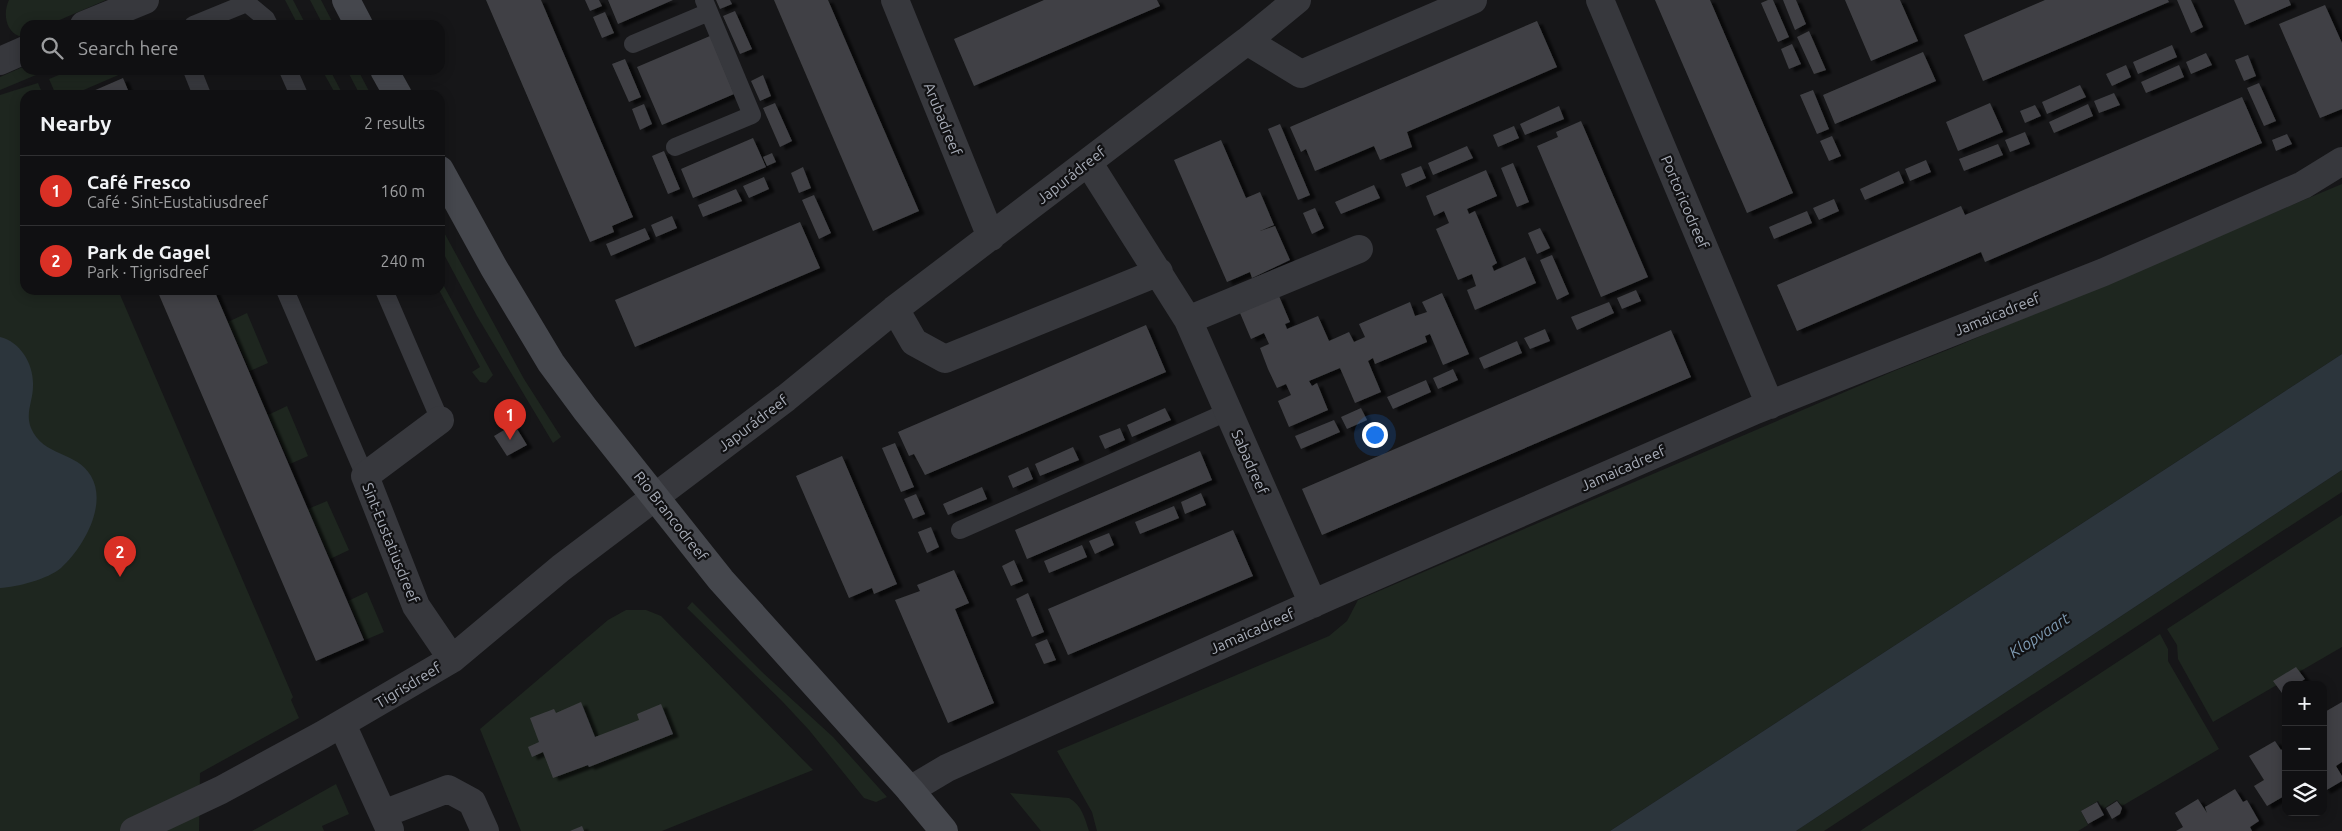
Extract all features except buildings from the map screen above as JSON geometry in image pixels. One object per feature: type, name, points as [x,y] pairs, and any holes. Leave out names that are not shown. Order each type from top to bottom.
[{"type":"street","points":[[96,20],[145,0]]},
{"type":"street","points":[[346,0],[356,20]]},
{"type":"street","name":"Arubadreef","points":[[895,0],[991,237]]},
{"type":"street","name":"Japurádreef","points":[[655,496],[786,398],[895,309],[1247,41],[1297,0]]},
{"type":"street","points":[[1247,41],[1301,74],[1473,0]]},
{"type":"street","name":"Portoricodreef","points":[[1600,0],[1770,405]]},
{"type":"street","points":[[387,75],[395,90]]},
{"type":"street","name":"Sabadreef","points":[[1088,162],[1188,320],[1313,604]]},
{"type":"street","name":"Jamaicadreef","points":[[910,790],[946,768],[1313,604],[1770,405],[2104,272],[2303,185],[2342,162]]},
{"type":"street","name":"Rio Brancodreef","points":[[445,179],[494,268],[552,363],[585,409],[721,580],[910,790],[944,831]]},
{"type":"street","points":[[1188,320],[1359,249]]},
{"type":"street","points":[[895,309],[914,342],[945,359],[1159,272]]},
{"type":"street","name":"Sint-Eustatiusdreef","points":[[440,420],[365,476],[416,606],[452,658]]},
{"type":"street","name":"Tigrisdreef","points":[[134,831],[221,790],[342,724],[452,658],[561,568],[655,496]]},
{"type":"street","points":[[342,724],[387,823],[448,789],[472,802],[485,831]]},
{"type":"lane","points":[[204,20],[247,3],[266,20]]},
{"type":"lane","points":[[632,44],[707,6],[752,115],[675,147]]},
{"type":"lane","points":[[194,75],[200,90]]},
{"type":"lane","points":[[290,75],[297,90]]},
{"type":"lane","name":"Sint-Eustatiusdreef","points":[[287,295],[365,476]]},
{"type":"lane","name":"Sint-Eustatiusdreef","points":[[386,295],[440,420]]},
{"type":"lane","points":[[960,530],[1227,412]]},
{"type":"shaded area","points":[[9,0],[106,0],[60,20],[20,20],[19,36],[14,34],[6,21]]},
{"type":"shaded area","points":[[285,0],[293,0],[303,20],[295,20]]},
{"type":"shaded area","points":[[310,0],[321,0],[331,20],[320,20]]},
{"type":"shaded area","points":[[20,68],[20,75],[36,75],[0,90],[0,77]]},
{"type":"shaded area","points":[[59,75],[118,75],[84,90],[54,90],[49,79]]},
{"type":"shaded area","points":[[325,75],[333,75],[340,90],[333,90]]},
{"type":"shaded area","points":[[350,75],[361,75],[368,90],[357,90]]},
{"type":"shaded area","points":[[38,83],[41,90],[20,90],[20,295],[120,295],[293,697],[291,700],[299,718],[200,773],[199,831],[0,831],[0,95]]},
{"type":"shaded area","points":[[2342,184],[2342,354],[1610,831],[1097,831],[1092,812],[1057,751],[1329,636],[1347,621],[1358,600],[1894,371]]},
{"type":"shaded area","points":[[445,234],[524,379],[561,437],[553,443],[477,316],[445,256]]},
{"type":"shaded area","points":[[445,288],[493,375],[486,383],[480,382],[472,372],[480,367],[442,295],[445,295]]},
{"type":"shaded area","points":[[247,313],[268,363],[250,371],[228,322]]},
{"type":"shaded area","points":[[287,406],[308,456],[290,464],[268,415]]},
{"type":"shaded area","points":[[2342,470],[2342,492],[1824,831],[1796,831]]},
{"type":"shaded area","points":[[327,501],[349,550],[330,559],[308,509]]},
{"type":"shaded area","points":[[2342,515],[2342,647],[2213,722],[2178,659],[2177,645],[2167,629]]},
{"type":"shaded area","points":[[367,592],[384,632],[365,640],[348,601]]},
{"type":"shaded area","points":[[692,602],[761,671],[833,737],[887,797],[876,802],[864,798],[809,730],[782,701],[687,608]]},
{"type":"shaded area","points":[[626,610],[646,610],[661,616],[813,770],[662,831],[521,831],[480,729],[608,620]]},
{"type":"shaded area","points":[[2160,634],[2168,649],[2168,661],[2219,749],[2122,806],[2117,800],[2103,809],[2098,801],[2081,811],[2088,825],[2078,831],[1860,831]]},
{"type":"shaded area","points":[[336,784],[349,814],[322,826],[324,831],[252,831]]},
{"type":"shaded area","points":[[1010,793],[1069,798],[1080,808],[1089,831],[1041,831]]},
{"type":"water","points":[[0,337],[20,349],[29,363],[33,378],[33,391],[29,423],[36,437],[43,444],[69,457],[85,468],[91,476],[97,500],[95,513],[85,538],[61,568],[48,576],[32,582],[0,588]]},
{"type":"water","name":"Klopvaart","points":[[2342,354],[2342,470],[1796,831],[1610,831]]},
{"type":"place","name":"Café Fresco","points":[[510,440]]},
{"type":"place","name":"Park de Gagel","points":[[120,577]]}]
